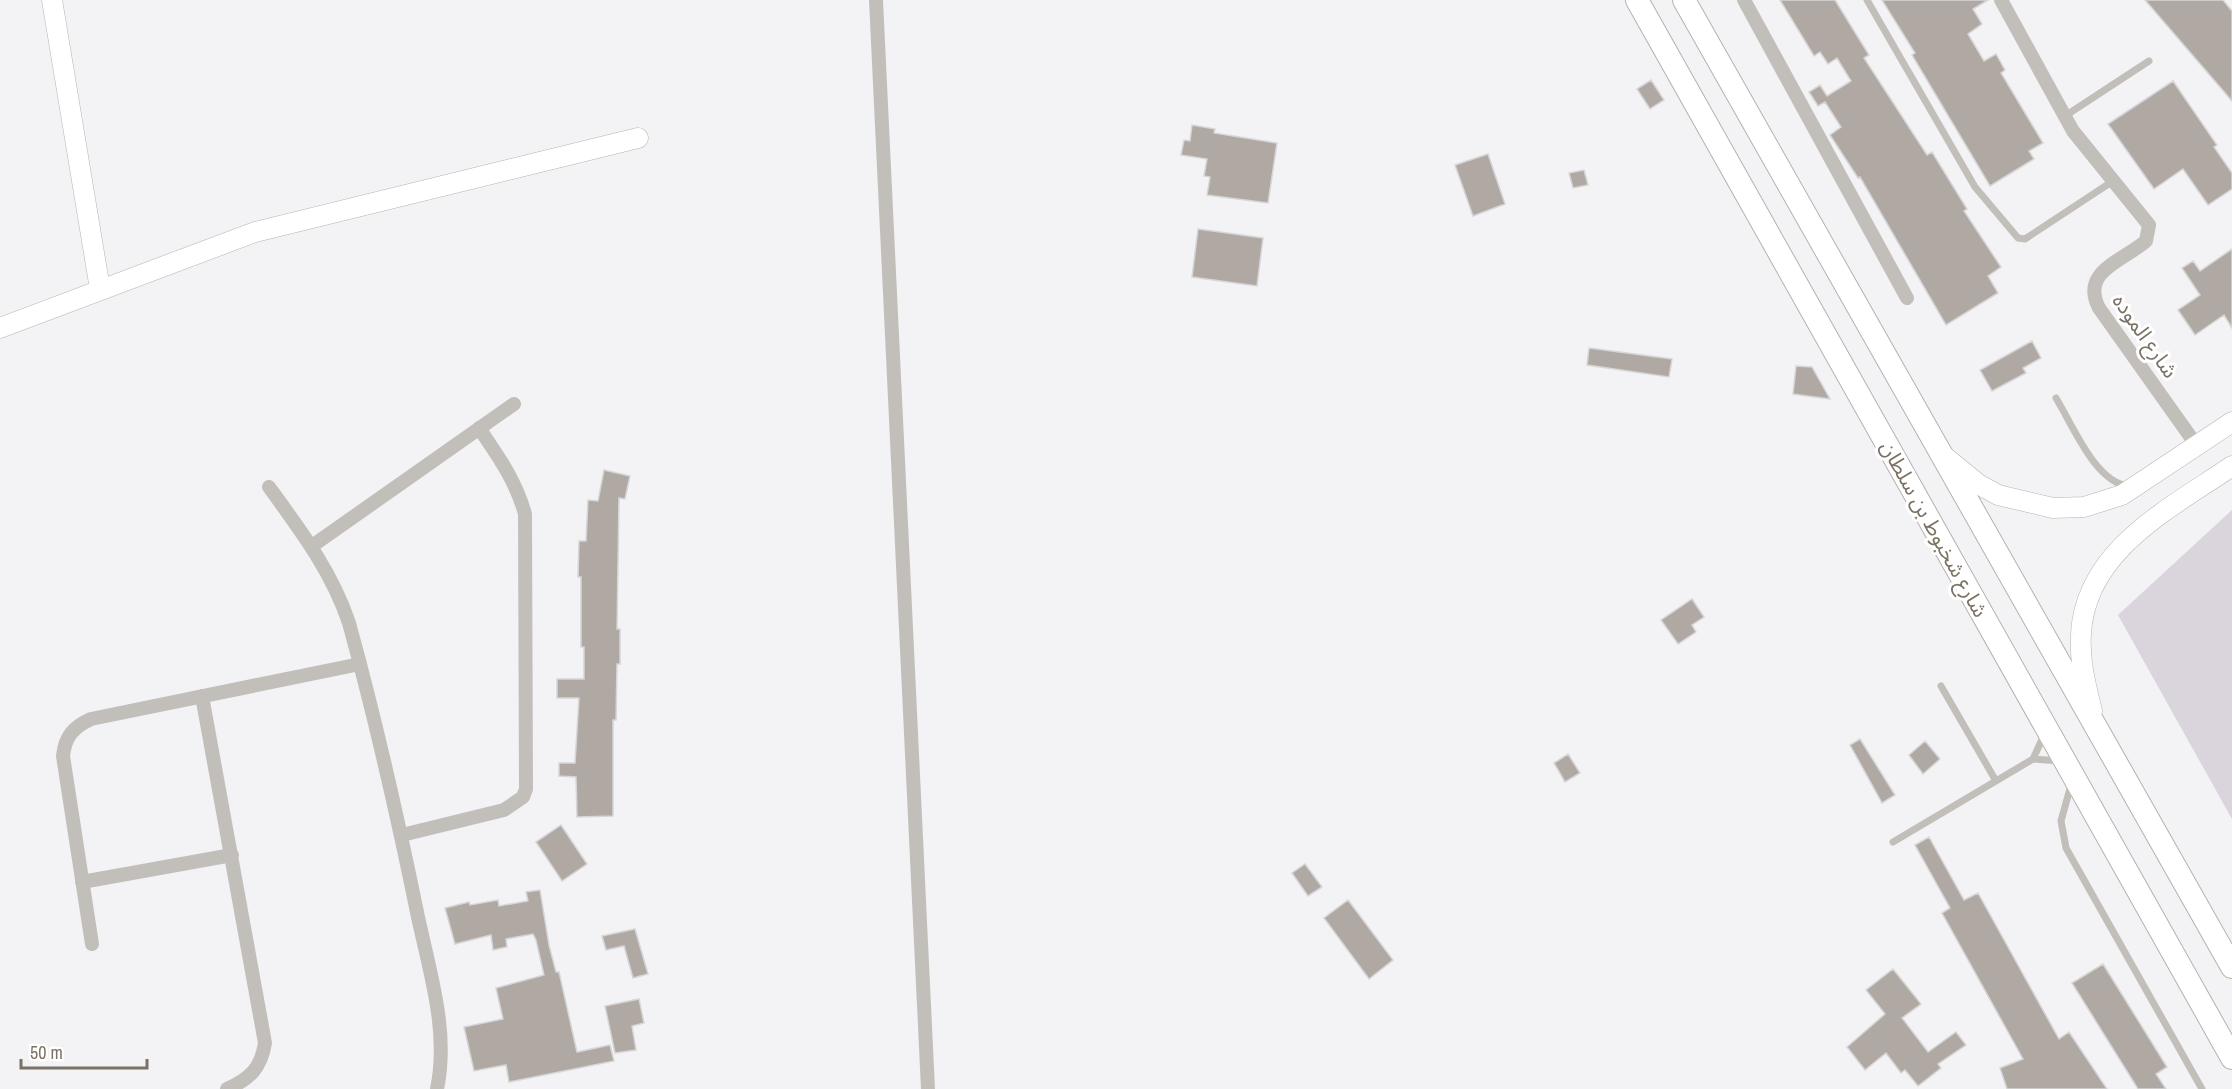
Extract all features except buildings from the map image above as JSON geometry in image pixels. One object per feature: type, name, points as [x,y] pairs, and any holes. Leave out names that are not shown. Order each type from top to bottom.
[{"type":"main road","name":"شارع شخبوط بن سلطان","points":[[1637,0],[2232,1058]]},
{"type":"main road","name":"شارع شخبوط بن سلطان","points":[[1684,0],[2232,968]]},
{"type":"street","points":[[52,0],[100,289]]},
{"type":"street","points":[[876,0],[928,1089]]},
{"type":"street","points":[[1744,0],[1907,298]]},
{"type":"street","name":"شارع الموده","points":[[2001,0],[2081,142],[2145,218],[2150,234],[2140,247],[2097,277],[2093,294],[2099,308],[2197,446]]},
{"type":"street","points":[[0,328],[255,232],[638,138]]},
{"type":"street","points":[[312,546],[514,404]]},
{"type":"street","points":[[1942,454],[1978,484],[1998,495],[2053,508],[2101,503],[2134,487],[2232,422]]},
{"type":"street","points":[[402,835],[504,810],[523,797],[526,789],[525,514],[519,492],[508,470],[479,428]]},
{"type":"street","points":[[2094,723],[2083,672],[2080,634],[2086,604],[2100,574],[2117,550],[2139,530],[2232,466]]},
{"type":"street","points":[[269,487],[312,546],[340,596],[360,664],[402,835],[436,1004],[441,1054],[437,1089]]},
{"type":"street","points":[[92,944],[63,756],[68,735],[91,719],[360,664]]},
{"type":"street","points":[[202,696],[265,1043],[259,1067],[249,1077],[227,1089]]},
{"type":"street","points":[[82,882],[232,855]]},
{"type":"lane","points":[[1867,0],[1975,187],[2018,238],[2025,238],[2113,181]]},
{"type":"lane","points":[[2065,116],[2149,61]]},
{"type":"lane","points":[[2056,398],[2102,473],[2120,485],[2134,487]]},
{"type":"lane","points":[[1941,687],[1996,781]]},
{"type":"lane","points":[[1893,842],[2033,759],[2046,729]]},
{"type":"lane","points":[[2033,759],[2069,770],[2061,820],[2066,848],[2202,1089]]},
{"type":"shaded area","points":[[2232,510],[2232,819],[2118,615]]}]
